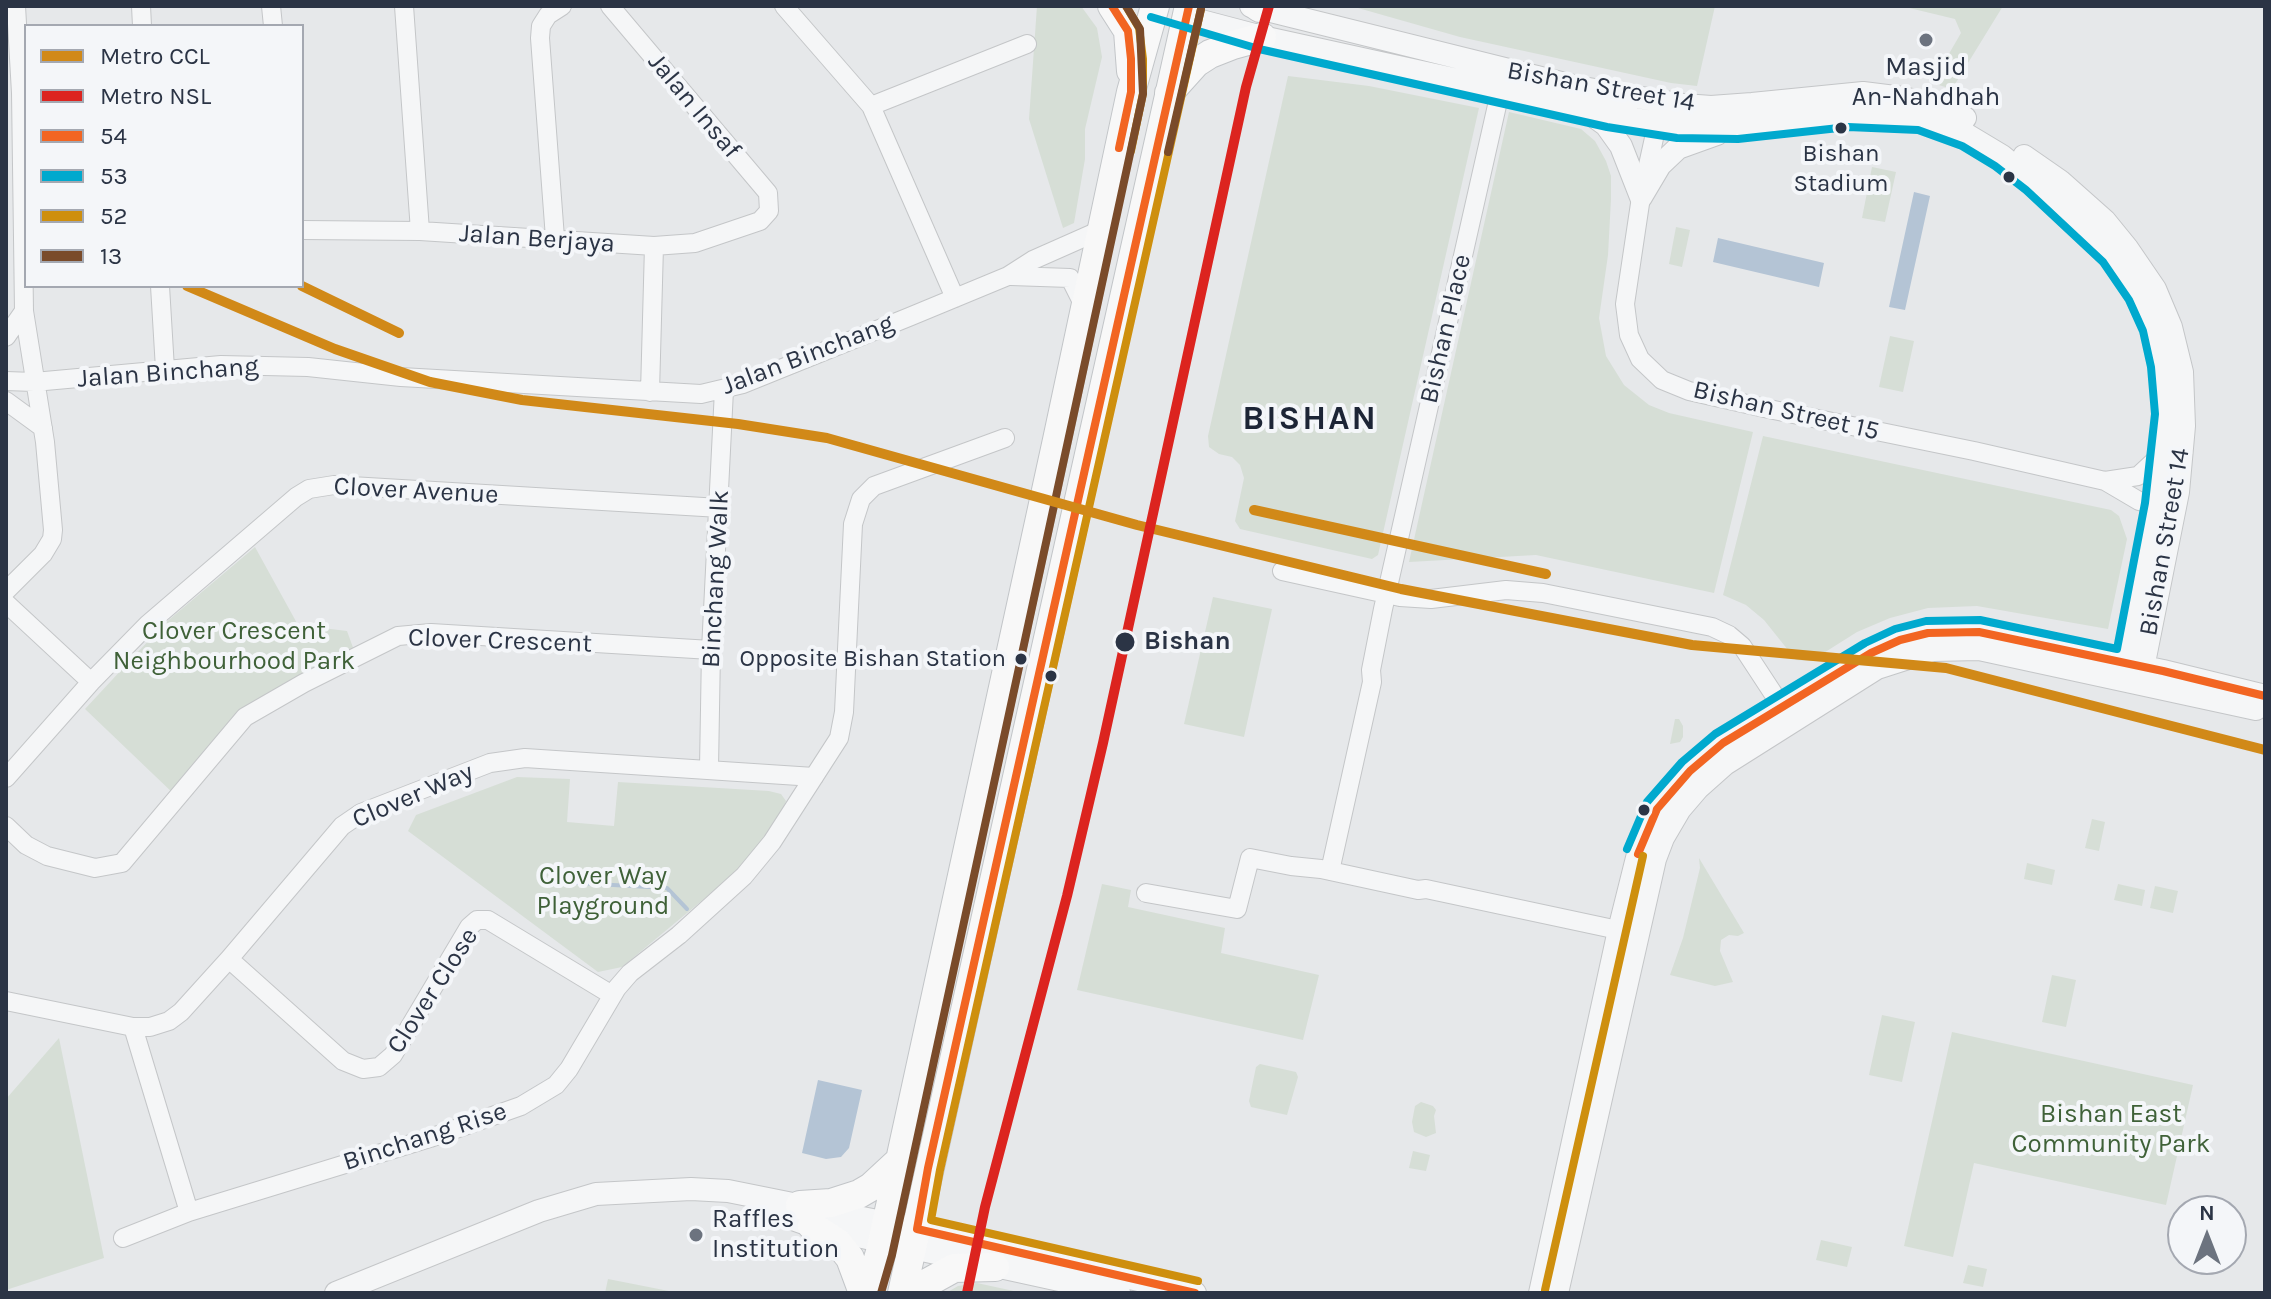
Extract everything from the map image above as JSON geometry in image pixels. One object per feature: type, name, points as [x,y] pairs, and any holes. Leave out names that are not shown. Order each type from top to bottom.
[{"type":"main road","points":[[1112,6],[1128,31],[1131,92]]},
{"type":"main road","points":[[866,1293],[884,1231],[1131,92],[1155,6]]},
{"type":"main road","points":[[902,1293],[1188,12]]},
{"type":"main road","points":[[1169,94],[1196,63],[1210,54],[1262,37]]},
{"type":"main road","points":[[866,1293],[850,1258],[838,1243],[806,1216],[871,1187],[898,1162]]},
{"type":"main road","points":[[915,1293],[954,1268],[995,1267]]},
{"type":"street","points":[[6,591],[43,554],[52,539],[53,521],[43,428],[24,311],[21,93],[16,6]]},
{"type":"street","points":[[404,6],[420,231]]},
{"type":"street","points":[[555,238],[540,38],[541,26],[548,15],[562,6]]},
{"type":"street","name":"Jalan Insaf","points":[[610,6],[768,193],[769,211]]},
{"type":"street","points":[[789,7],[871,106],[955,298]]},
{"type":"street","name":"Bishan Street 14","points":[[1256,7],[1577,87],[1711,107],[1863,93],[1903,98],[1965,118],[2060,181],[2105,221],[2155,289],[2171,327],[2182,372],[2184,426],[2178,492],[2133,673]]},
{"type":"street","name":"Bishan Street 14","points":[[1188,12],[1262,37],[1657,123],[1703,128],[1737,127],[1822,117],[1899,115],[1942,125],[1967,135],[2002,156],[2071,213],[2112,254],[2140,294],[2154,327],[2163,365],[2167,414],[2165,451],[2133,673]]},
{"type":"street","points":[[871,106],[1027,44]]},
{"type":"street","points":[[1493,68],[1503,79],[1502,90]]},
{"type":"street","name":"Bishan Place","points":[[1326,870],[1372,682],[1371,670],[1387,594],[1502,90]]},
{"type":"street","name":"Bishan Street 15","points":[[1662,100],[1641,197],[1625,304],[1629,335],[1640,359],[1662,380],[1689,391],[2105,481],[2139,501],[2157,505]]},
{"type":"street","points":[[1584,108],[1606,125],[1621,146],[1641,197]]},
{"type":"street","points":[[1641,197],[1660,165],[1678,148],[1737,127]]},
{"type":"street","name":"Jalan Berjaya","points":[[304,230],[420,231],[654,246],[695,243],[760,221],[769,211]]},
{"type":"street","name":"Jalan Binchang","points":[[6,381],[34,382],[221,365],[308,367],[401,377],[701,394],[724,390],[955,298],[1008,276],[1033,260],[1103,229]]},
{"type":"street","points":[[650,392],[654,246]]},
{"type":"street","name":"Jalan Binchang","points":[[1008,276],[1070,278],[1086,310]]},
{"type":"street","points":[[160,288],[165,369]]},
{"type":"street","points":[[6,337],[24,311]]},
{"type":"street","name":"Binchang Walk","points":[[709,768],[711,650],[724,390]]},
{"type":"street","points":[[6,401],[43,428]]},
{"type":"street","name":"Binchang Rise","points":[[123,1238],[189,1212],[430,1138],[530,1101],[563,1078],[612,995],[630,973],[679,935],[744,876],[772,842],[839,738],[853,524],[861,499],[874,486],[1005,438]]},
{"type":"street","name":"Bishan Street 15","points":[[2105,481],[2138,476],[2165,451]]},
{"type":"street","name":"Clover Avenue","points":[[6,778],[91,682],[148,624],[296,497],[317,487],[334,485],[720,508]]},
{"type":"street","points":[[2157,505],[2178,492]]},
{"type":"street","points":[[1282,571],[1387,594],[1431,599],[1506,590],[1543,593],[1712,627],[1742,646],[1782,707]]},
{"type":"street","points":[[6,603],[91,682]]},
{"type":"street","points":[[1557,1293],[1627,936],[1632,874],[1657,809],[1690,771],[1723,743],[1871,653],[1900,640],[1928,633],[1979,632],[2265,711]]},
{"type":"street","name":"Clover Crescent","points":[[6,826],[26,845],[47,856],[95,868],[122,863],[245,717],[304,683],[398,636],[431,633],[711,650]]},
{"type":"street","points":[[1540,1293],[1627,936],[1663,838],[1680,809],[1725,764],[1877,668],[1933,650],[1979,649],[2265,696]]},
{"type":"street","name":"Clover Way","points":[[6,1001],[133,1027],[150,1027],[174,1018],[229,959],[333,835],[361,813],[505,760],[525,758],[709,768],[814,777]]},
{"type":"street","points":[[1146,893],[1233,911],[1239,907],[1250,858],[1326,870],[1418,890],[1424,895],[1627,936]]},
{"type":"street","name":"Clover Close","points":[[229,959],[343,1061],[358,1069],[373,1069],[385,1064],[393,1055],[470,925],[477,920],[488,920],[612,995]]},
{"type":"street","points":[[133,1027],[189,1212]]},
{"type":"street","points":[[336,1293],[539,1211],[596,1194],[711,1189],[806,1216]]},
{"type":"street","points":[[360,1293],[549,1216],[601,1202],[691,1198],[728,1201],[1195,1293]]},
{"type":"street","points":[[915,1238],[995,1267],[1119,1293]]},
{"type":"green space","points":[[1037,6],[1081,6],[1097,28],[1102,57],[1085,129],[1085,159],[1074,223],[1063,228],[1029,119]]},
{"type":"green space","points":[[1351,6],[1715,6],[1697,86],[1460,37]]},
{"type":"green space","points":[[1901,6],[2003,6],[1952,89],[1932,83],[1961,33],[1955,19]]},
{"type":"green space","points":[[1288,76],[1369,86],[1479,108],[1378,555],[1372,559],[1240,529],[1235,521],[1244,478],[1240,465],[1232,457],[1219,454],[1209,447],[1208,436]]},
{"type":"green space","points":[[1509,112],[1581,129],[1595,141],[1606,161],[1611,176],[1611,199],[1608,255],[1599,318],[1606,356],[1624,385],[1649,405],[1669,413],[1753,432],[1714,593],[1536,555],[1409,562]]},
{"type":"green space","points":[[1872,167],[1896,172],[1885,222],[1862,218]]},
{"type":"green space","points":[[1676,227],[1690,230],[1682,267],[1669,264]]},
{"type":"green space","points":[[1890,336],[1914,341],[1903,392],[1879,387]]},
{"type":"green space","points":[[1763,436],[2111,510],[2119,516],[2127,539],[2108,629],[1977,606],[1928,608],[1890,618],[1857,632],[1811,661],[1796,660],[1764,620],[1746,605],[1723,595]]},
{"type":"green space","name":"Clover Crescent Neighbourhood Park","points":[[255,547],[298,625],[347,631],[355,653],[245,713],[176,796],[85,709],[164,624]]},
{"type":"green space","points":[[1213,597],[1272,609],[1244,737],[1184,724]]},
{"type":"green space","points":[[1675,719],[1679,719],[1683,726],[1683,737],[1680,742],[1670,744]]},
{"type":"green space","name":"Clover Way Playground","points":[[517,777],[570,779],[567,822],[614,826],[618,782],[769,791],[781,794],[786,801],[782,813],[740,869],[622,967],[598,972],[408,831],[416,815]]},
{"type":"green space","points":[[2092,819],[2105,822],[2099,851],[2085,848]]},
{"type":"green space","points":[[1699,858],[1744,933],[1729,935],[1721,940],[1720,951],[1733,982],[1715,986],[1670,975],[1683,938],[1700,868]]},
{"type":"green space","points":[[2027,863],[2055,870],[2052,885],[2024,879]]},
{"type":"green space","points":[[1102,884],[1131,890],[1128,907],[1225,928],[1221,953],[1319,975],[1303,1040],[1077,990]]},
{"type":"green space","points":[[2118,884],[2145,890],[2142,906],[2114,900]]},
{"type":"green space","points":[[2155,886],[2178,891],[2173,913],[2150,908]]},
{"type":"green space","points":[[2052,975],[2076,980],[2066,1027],[2042,1022]]},
{"type":"green space","points":[[1882,1015],[1915,1022],[1902,1082],[1869,1075]]},
{"type":"green space","name":"Bishan East Community Park","points":[[1952,1032],[2193,1085],[2166,1205],[1974,1163],[1953,1257],[1904,1246]]},
{"type":"green space","points":[[59,1038],[104,1258],[6,1290],[6,1099]]},
{"type":"green space","points":[[1260,1064],[1296,1072],[1298,1077],[1287,1115],[1251,1107],[1249,1101],[1256,1067]]},
{"type":"green space","points":[[1421,1102],[1436,1110],[1436,1133],[1426,1137],[1414,1132],[1412,1122],[1415,1106]]},
{"type":"green space","points":[[1413,1151],[1430,1155],[1426,1171],[1409,1168]]},
{"type":"green space","points":[[1821,1240],[1852,1247],[1847,1267],[1816,1260]]},
{"type":"green space","points":[[1968,1265],[1987,1269],[1983,1287],[1963,1283]]},
{"type":"green space","points":[[608,1279],[679,1293],[605,1293]]},
{"type":"green space","points":[[977,1283],[1023,1293],[946,1293],[958,1286]]},
{"type":"water","points":[[1914,192],[1930,196],[1905,310],[1889,307]]},
{"type":"water","points":[[1718,238],[1824,263],[1819,287],[1713,262]]},
{"type":"water","points":[[818,1080],[862,1090],[849,1148],[841,1157],[826,1159],[802,1153]]},
{"type":"waterway","points":[[542,881],[667,888],[687,909]]},
{"type":"metro line","name":"NSL","points":[[967,1293],[985,1207],[1067,896],[1103,743],[1246,87],[1269,6]]},
{"type":"metro line","name":"CCL","points":[[304,287],[399,333]]},
{"type":"metro line","name":"CCL","points":[[192,288],[335,349],[430,382],[522,400],[738,424],[827,438],[1137,525],[1401,589],[1692,645],[1946,668],[2265,750]]},
{"type":"metro line","name":"CCL","points":[[1254,510],[1546,574]]},
{"type":"transit line","name":"54","points":[[1112,6],[1128,31],[1131,59],[1131,92],[1119,148]]},
{"type":"transit line","name":"52","points":[[1126,6],[1139,28],[1143,59],[1143,93],[1131,151]]},
{"type":"transit line","name":"13","points":[[881,1293],[892,1255],[1143,94],[1140,29],[1126,6]]},
{"type":"transit line","name":"54","points":[[1189,6],[928,1168],[917,1229],[1195,1293]]},
{"type":"transit line","name":"52","points":[[1198,1281],[931,1220],[1201,9]]},
{"type":"transit line","name":"13","points":[[1168,152],[1201,9]]},
{"type":"transit line","name":"53","points":[[1151,17],[1259,49],[1607,127],[1677,138],[1738,139],[1848,127],[1918,130],[1962,146],[2026,190],[2103,262],[2129,300],[2143,331],[2151,367],[2155,414],[2145,503],[2117,649],[1980,620],[1926,621],[1895,629],[1865,643],[1715,734],[1682,762],[1647,802],[1627,849]]},
{"type":"transit line","name":"54","points":[[1638,854],[1657,809],[1690,771],[1723,743],[1871,653],[1900,640],[1928,633],[1979,632],[2265,696]]},
{"type":"transit line","name":"52","points":[[1545,1290],[1643,856]]},
{"type":"place","name":"Masjid An-Nahdhah","points":[[1926,40]]},
{"type":"place","name":"Bishan Stadium","points":[[1841,128]]},
{"type":"place","name":"Bishan","points":[[1125,642]]},
{"type":"place","name":"Opposite Bishan Station","points":[[1021,659]]},
{"type":"place","name":"Raffles Institution","points":[[696,1235]]},
{"type":"district","name":"BISHAN","points":[[1310,419]]}]
